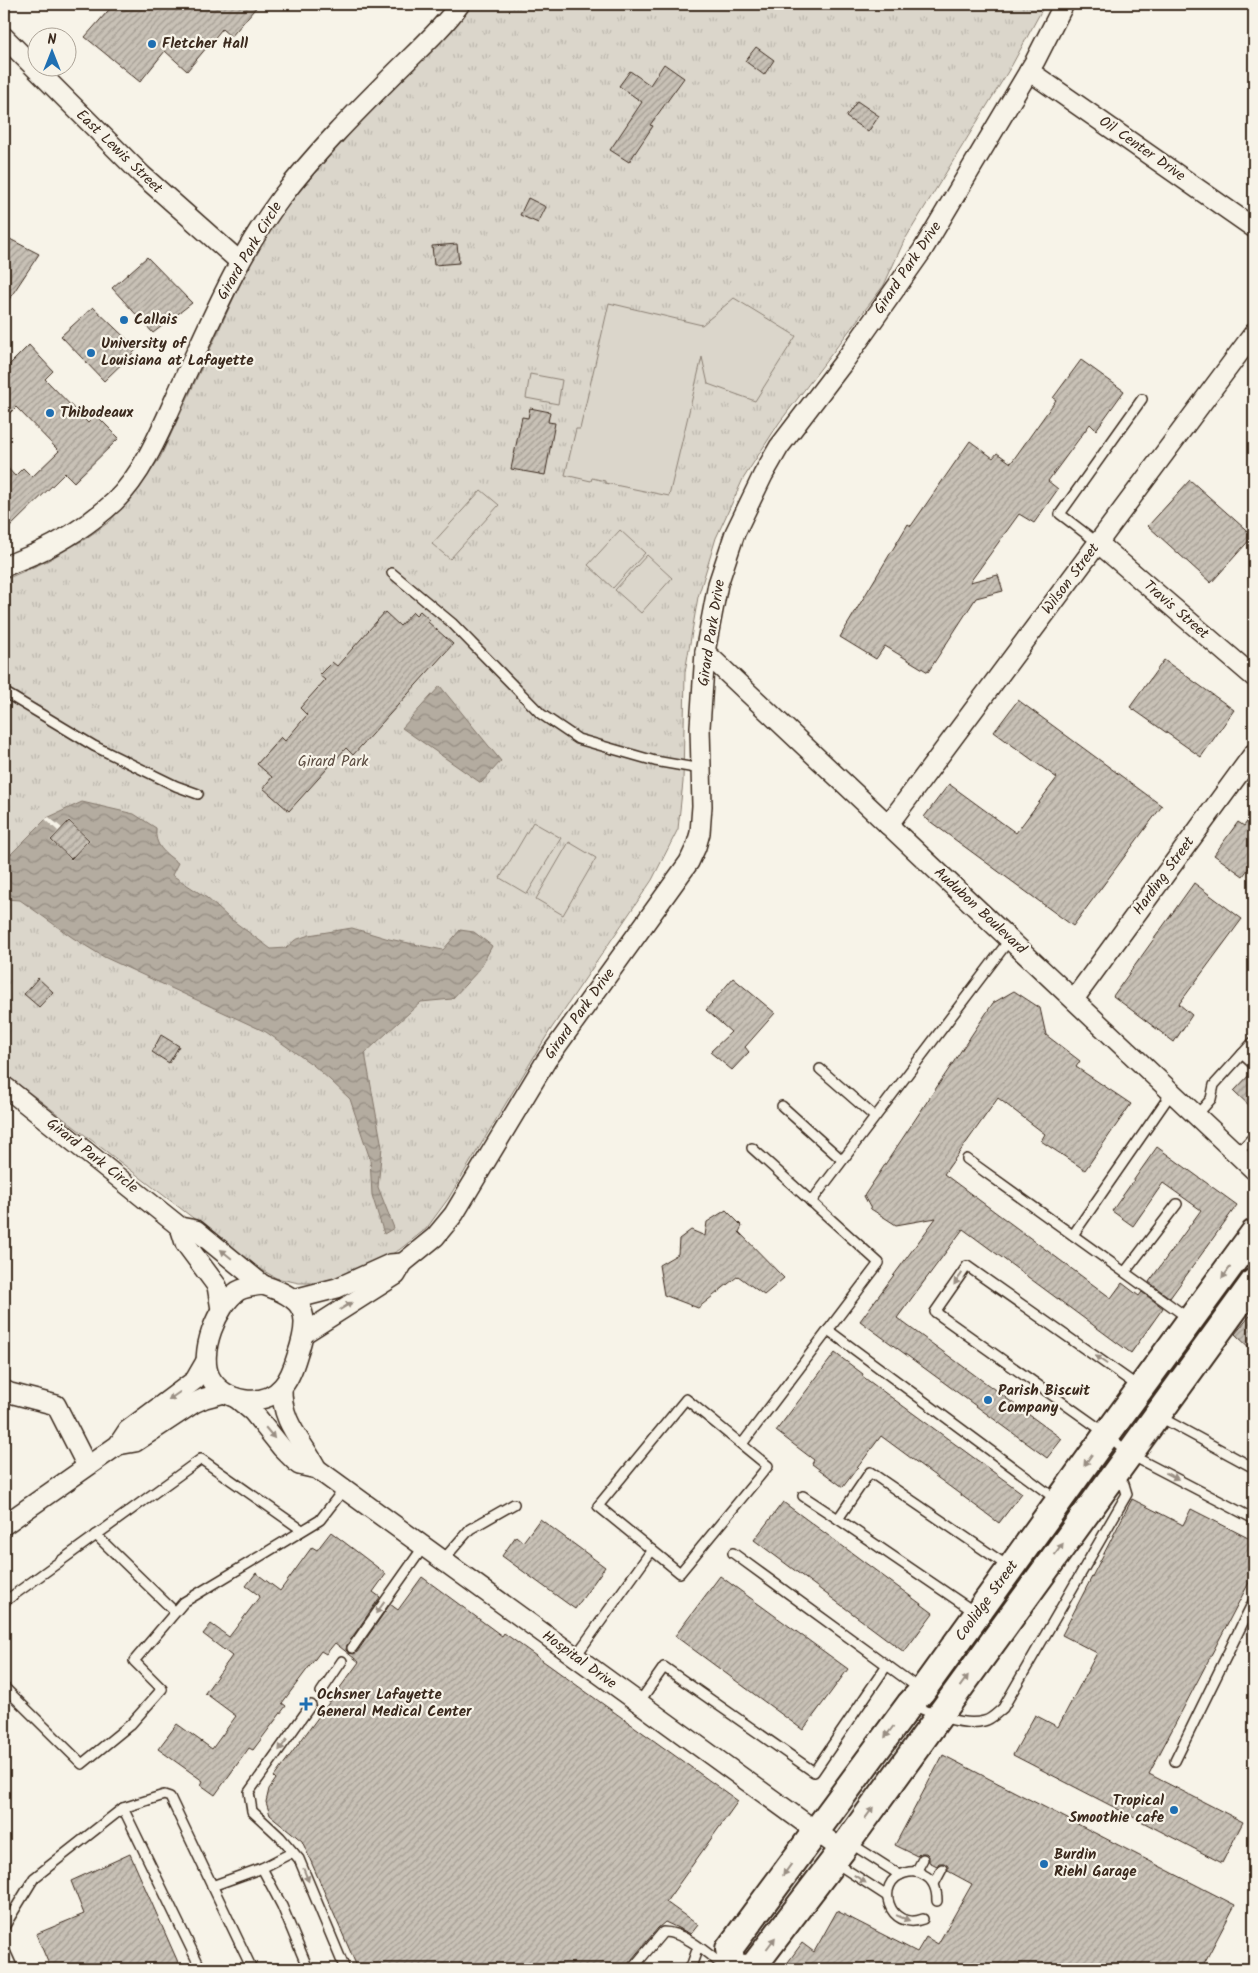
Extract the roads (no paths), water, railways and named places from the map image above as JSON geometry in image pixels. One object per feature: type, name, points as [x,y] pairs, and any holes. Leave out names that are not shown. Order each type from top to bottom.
[{"type":"street","name":"Girard Park Circle","points":[[4,567],[36,553],[63,538],[89,522],[114,502],[144,462],[240,262],[280,200],[308,163],[341,127],[447,20],[460,4]]},
{"type":"street","name":"Girard Park Drive","points":[[305,1333],[396,1275],[403,1263],[435,1237],[454,1214],[546,1061],[689,862],[700,833],[702,806],[700,717],[705,652],[713,603],[720,575],[735,533],[779,447],[843,363],[922,251],[1029,71],[1064,4]]},
{"type":"street","name":"East Lewis Street","points":[[4,37],[142,175],[240,262]]},
{"type":"street","name":"Oil Center Drive","points":[[1029,71],[1254,228]]},
{"type":"street","name":"Wilson Street","points":[[888,825],[1254,333]]},
{"type":"street","name":"Travis Street","points":[[1098,543],[1254,677]]},
{"type":"street","name":"Audubon Boulevard","points":[[705,652],[1254,1170]]},
{"type":"street","name":"Harding Street","points":[[1074,999],[1254,753]]},
{"type":"street","name":"Girard Park Circle","points":[[4,1086],[180,1227],[196,1230],[263,1285]]},
{"type":"street","name":"Girard Park Circle","points":[[180,1227],[185,1243],[216,1286],[221,1309]]},
{"type":"street","name":"Coolidge Street","points":[[1254,1233],[978,1614],[729,1949],[734,1969],[753,1967],[841,1851],[1254,1282]]},
{"type":"street","name":"Girard Park Drive","points":[[294,1299],[337,1288],[390,1264],[403,1263]]},
{"type":"street","points":[[118,1445],[135,1442],[194,1403],[205,1398],[230,1396],[252,1400],[263,1398],[282,1388],[305,1333],[305,1320],[294,1299],[285,1293],[263,1285],[239,1290],[229,1298],[221,1309],[207,1347],[206,1361],[209,1375],[215,1386],[230,1396]]},
{"type":"street","points":[[4,1525],[118,1445],[128,1430],[195,1380],[206,1361]]},
{"type":"street","name":"Hospital Drive","points":[[282,1388],[281,1403],[291,1428],[308,1452],[317,1469]]},
{"type":"street","points":[[4,1390],[56,1405],[88,1466]]},
{"type":"street","name":"Hospital Drive","points":[[230,1396],[252,1412],[299,1465],[317,1469],[841,1851]]},
{"type":"lane","points":[[1098,543],[1060,514],[1142,400]]},
{"type":"lane","points":[[392,573],[452,623],[541,714],[578,739],[655,761],[701,768]]},
{"type":"lane","points":[[4,692],[94,746],[176,786],[198,794]]},
{"type":"lane","points":[[811,1202],[1010,939]]},
{"type":"lane","points":[[1250,1050],[1254,1065]]},
{"type":"lane","points":[[1197,1115],[1212,1099],[1214,1086],[1250,1050]]},
{"type":"lane","points":[[820,1069],[875,1118]]},
{"type":"lane","points":[[1073,1235],[1172,1092]]},
{"type":"lane","points":[[782,1106],[842,1160]]},
{"type":"lane","points":[[1237,1154],[1254,1136]]},
{"type":"lane","points":[[742,1444],[879,1263],[752,1148]]},
{"type":"lane","points":[[967,1159],[1191,1320]]},
{"type":"lane","points":[[1125,1272],[1177,1204]]},
{"type":"lane","points":[[1141,1388],[967,1266],[935,1312],[1107,1434],[1129,1454],[1254,1518]]},
{"type":"lane","points":[[828,1330],[1059,1502]]},
{"type":"lane","points":[[686,1398],[768,1466],[680,1572],[652,1550],[598,1506],[686,1398]]},
{"type":"lane","points":[[1157,1415],[1254,1468]]},
{"type":"lane","points":[[4,1602],[201,1459],[302,1530]]},
{"type":"lane","points":[[838,1520],[870,1472],[1011,1568]]},
{"type":"lane","points":[[733,1553],[887,1665],[916,1697],[938,1717],[963,1721],[985,1721],[1003,1708],[1127,1494],[1124,1484],[1114,1474]]},
{"type":"lane","points":[[4,1687],[82,1764],[131,1724],[162,1689],[134,1661],[184,1602],[320,1520],[344,1489]]},
{"type":"lane","points":[[803,1496],[978,1614]]},
{"type":"lane","points":[[443,1560],[470,1529],[514,1504]]},
{"type":"lane","points":[[96,1535],[175,1612]]},
{"type":"lane","points":[[352,1648],[424,1546]]},
{"type":"lane","points":[[575,1657],[652,1550]]},
{"type":"lane","points":[[1175,1761],[1254,1602]]},
{"type":"lane","points":[[320,1692],[342,1661]]},
{"type":"lane","points":[[638,1704],[664,1667],[814,1772],[887,1665]]},
{"type":"lane","points":[[311,1705],[249,1792],[252,1811],[299,1859],[345,1969]]},
{"type":"lane","points":[[4,1927],[34,1878],[123,1808],[164,1795],[170,1797],[252,1969]]},
{"type":"lane","points":[[123,1808],[201,1969]]},
{"type":"lane","points":[[841,1851],[900,1875]]},
{"type":"lane","points":[[841,1851],[887,1896],[892,1910],[897,1916],[912,1921],[923,1918]]},
{"type":"lane","points":[[212,1886],[262,1868],[294,1852]]},
{"type":"lane","points":[[916,1872],[923,1859]]},
{"type":"lane","points":[[262,1868],[282,1906],[308,1969]]},
{"type":"lane","points":[[934,1884],[942,1869]]},
{"type":"lane","points":[[887,1896],[892,1882],[900,1875],[916,1872],[928,1877],[934,1884],[937,1892],[937,1901]]},
{"type":"lane","points":[[632,1969],[663,1932],[672,1932],[698,1947],[728,1969]]},
{"type":"lane","points":[[688,1969],[692,1964],[698,1947]]},
{"type":"lane","points":[[4,1949],[13,1969]]},
{"type":"water","points":[[440,686],[501,761],[481,783],[402,728]]},
{"type":"water","points":[[82,802],[134,814],[156,828],[157,840],[161,848],[178,863],[172,875],[207,898],[228,917],[271,949],[286,948],[295,940],[309,935],[352,928],[389,939],[443,950],[460,930],[474,932],[492,946],[479,970],[452,999],[421,1002],[365,1053],[382,1147],[378,1187],[394,1228],[384,1234],[372,1195],[370,1159],[350,1099],[313,1065],[266,1032],[104,957],[73,938],[20,900],[4,899],[4,861],[47,818]]},
{"type":"place","name":"Fletcher Hall","points":[[152,44]]},
{"type":"place","name":"Callais","points":[[124,320]]},
{"type":"place","name":"University of Louisiana at Lafayette","points":[[91,353]]},
{"type":"place","name":"Thibodeaux","points":[[50,413]]},
{"type":"place","name":"Parish Biscuit Company","points":[[988,1400]]},
{"type":"place","name":"Ochsner Lafayette General Medical Center","points":[[306,1704]]},
{"type":"place","name":"Tropical Smoothie cafe","points":[[1174,1810]]},
{"type":"place","name":"Burdin Riehl Garage","points":[[1044,1864]]},
{"type":"park label","name":"Girard Park","points":[[333,762]]}]
